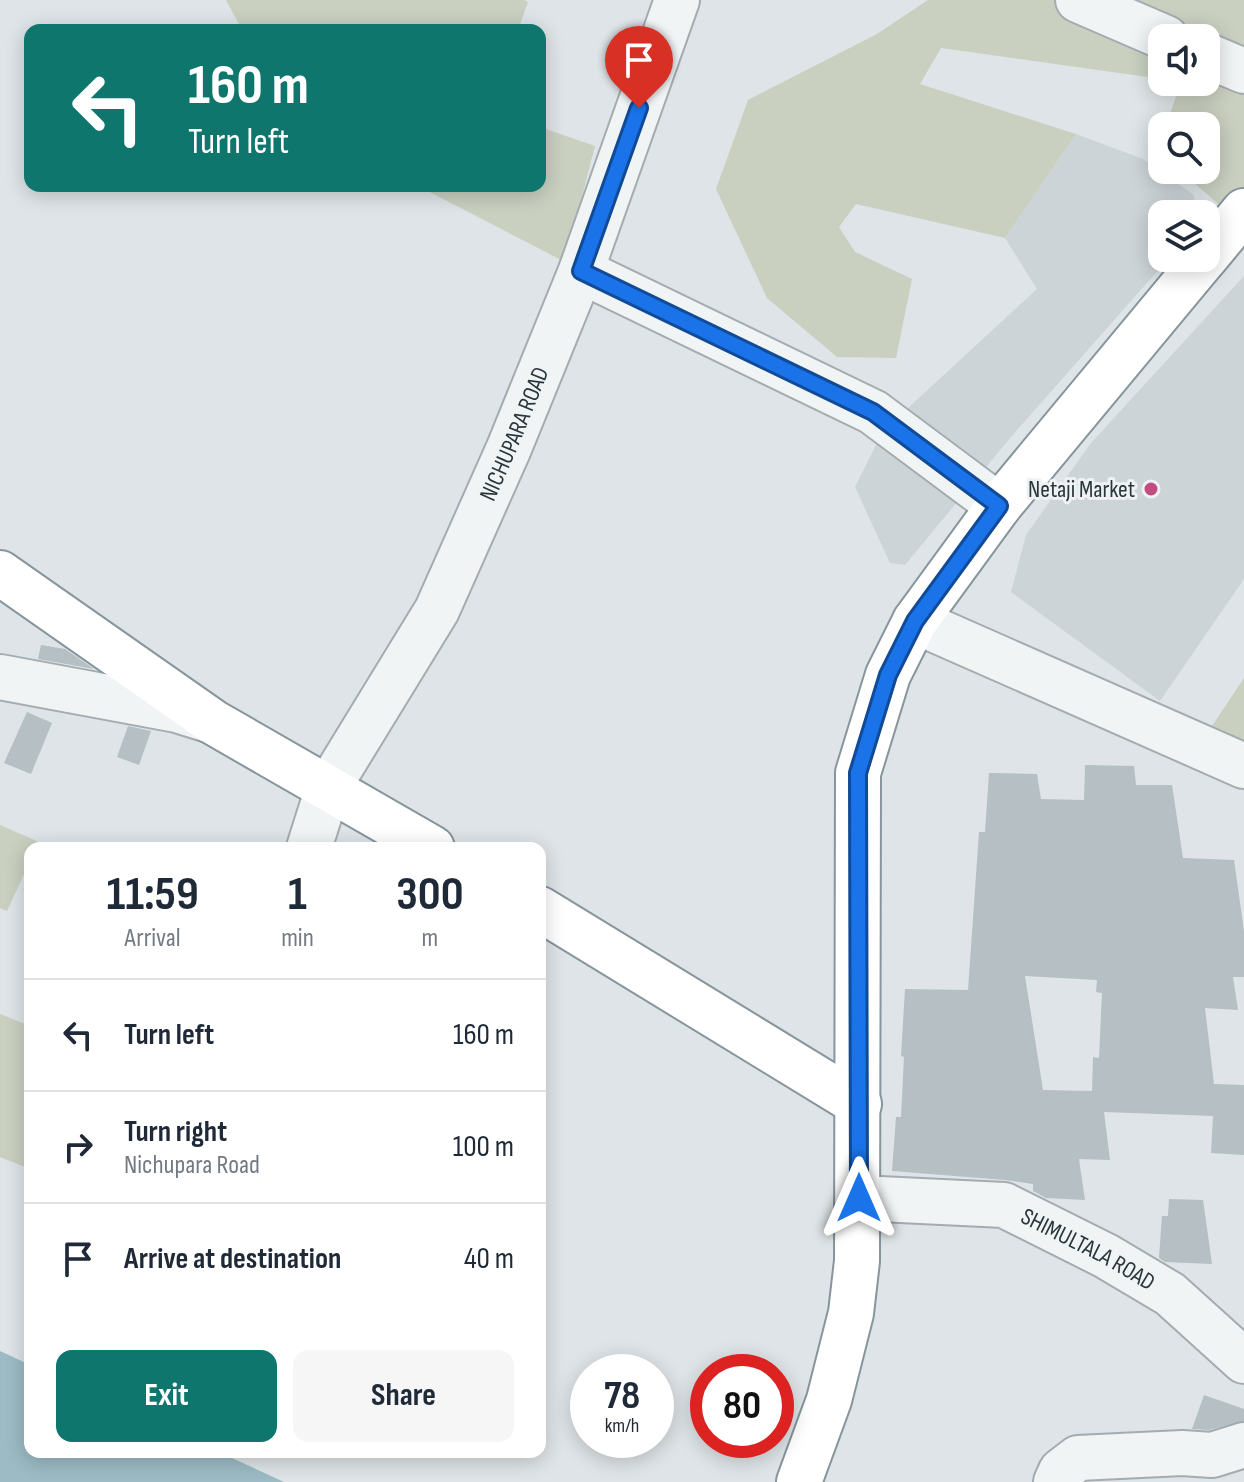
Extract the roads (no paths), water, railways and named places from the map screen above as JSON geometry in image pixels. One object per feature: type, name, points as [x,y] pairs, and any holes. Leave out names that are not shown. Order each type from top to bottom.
[{"type":"highway","points":[[1220,240],[1244,211]]},
{"type":"highway","points":[[799,1482],[829,1400],[851,1313],[857,1261],[858,773],[888,675],[915,621],[999,506],[1194,272]]},
{"type":"highway","points":[[0,573],[213,722],[420,842]]},
{"type":"highway","points":[[546,913],[859,1104]]},
{"type":"street","name":"NICHUPARA ROAD","points":[[311,842],[328,788],[437,610],[509,448],[581,271],[677,0]]},
{"type":"street","points":[[1078,0],[1148,30]]},
{"type":"street","points":[[1220,61],[1244,71]]},
{"type":"street","points":[[581,271],[873,412],[999,506]]},
{"type":"street","points":[[915,621],[1244,766]]},
{"type":"street","points":[[0,677],[177,710],[213,722]]},
{"type":"street","name":"SHIMULTALA ROAD","points":[[859,1198],[1004,1205],[1106,1256],[1170,1294],[1244,1361]]},
{"type":"street","points":[[1056,1482],[1061,1471],[1078,1458],[1182,1453],[1212,1455],[1244,1445]]},
{"type":"water","points":[[0,1351],[24,1362],[24,1458],[232,1458],[284,1482],[0,1482]]},
{"type":"place","name":"Netaji Market","points":[[1151,489]]}]
